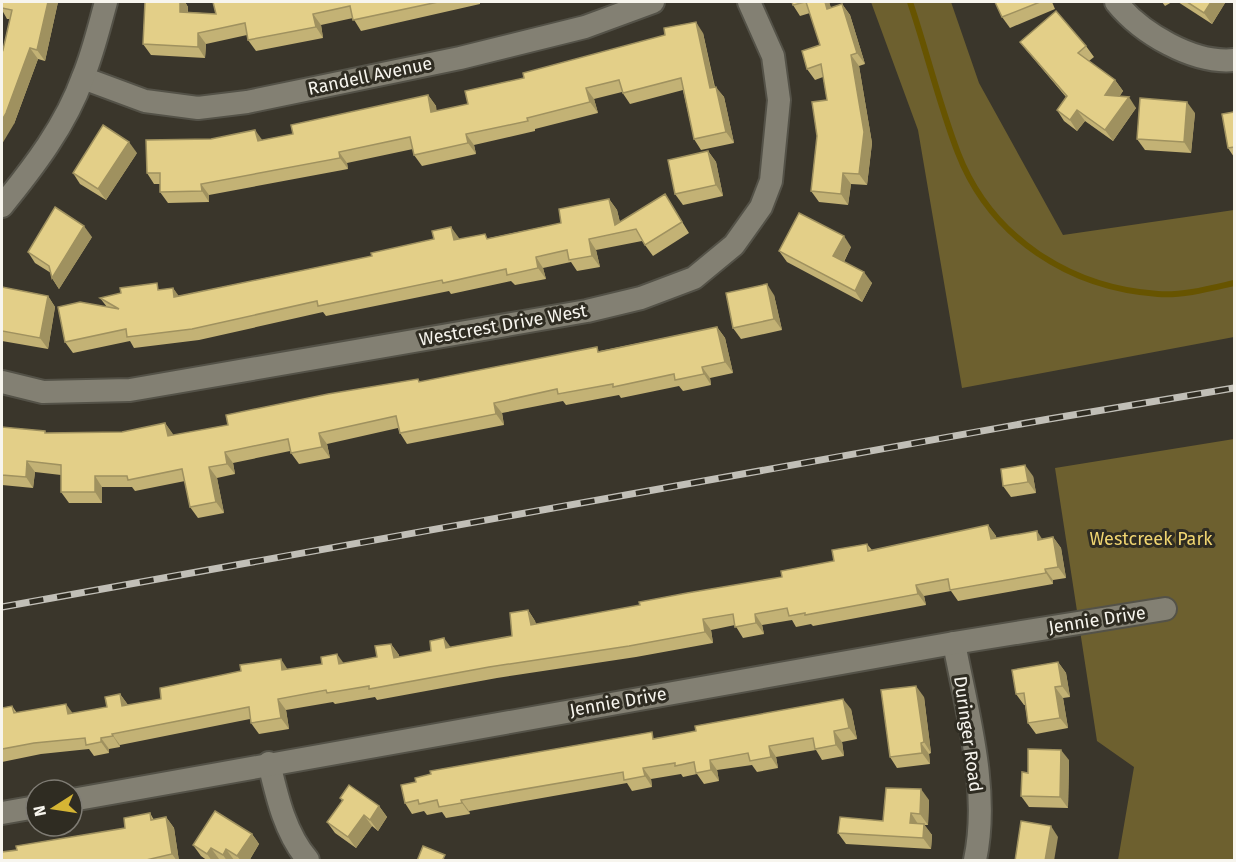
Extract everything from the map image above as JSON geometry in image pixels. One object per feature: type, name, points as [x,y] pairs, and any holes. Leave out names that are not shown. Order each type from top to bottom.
[{"type":"street","points":[[2,206],[29,173],[54,135],[83,78],[106,2]]},
{"type":"street","name":"Randell Avenue","points":[[83,78],[145,101],[198,108],[460,58],[585,27],[654,2]]},
{"type":"street","name":"Westcrest Drive West","points":[[2,382],[43,392],[130,390],[587,311],[641,298],[694,278],[734,245],[761,207],[771,181],[779,100],[773,56],[749,2]]},
{"type":"street","points":[[1116,2],[1150,32],[1183,49],[1208,57],[1234,60]]},
{"type":"street","name":"Jennie Drive","points":[[84,798],[269,763],[954,643],[1164,609]]},
{"type":"street","name":"Duringer Road","points":[[954,643],[976,766],[978,810],[975,861]]},
{"type":"street","points":[[269,763],[276,794],[290,832],[308,861]]},
{"type":"street","points":[[2,813],[24,809]]},
{"type":"green space","points":[[871,2],[951,2],[979,83],[1063,235],[1234,210],[1234,337],[962,388],[918,130]]},
{"type":"green space","name":"Westcreek Park","points":[[1234,439],[1234,860],[1118,860],[1134,767],[1097,741],[1055,468]]},
{"type":"building","points":[[2,2],[48,2],[37,50],[30,48],[2,120],[2,49],[12,10],[2,8]]},
{"type":"building","points":[[145,2],[180,2],[180,12],[216,14],[213,2],[438,2],[353,20],[350,6],[313,14],[316,27],[248,40],[245,23],[198,33],[198,47],[143,44]]},
{"type":"building","points":[[806,2],[825,2],[827,9],[842,4],[857,53],[851,55],[864,132],[859,174],[843,173],[841,194],[811,191],[817,136],[812,102],[827,100],[821,64],[807,69],[802,51],[820,45]]},
{"type":"building","points":[[995,2],[1040,2],[1002,17]]},
{"type":"building","points":[[1187,2],[1211,2],[1204,13]]},
{"type":"building","points":[[1056,11],[1086,46],[1078,53],[1115,80],[1105,95],[1129,97],[1105,130],[1077,110],[1070,120],[1057,110],[1067,96],[1020,42]]},
{"type":"building","points":[[696,22],[710,88],[716,87],[726,132],[694,139],[681,78],[623,93],[619,80],[586,88],[590,102],[527,118],[528,121],[466,134],[468,143],[414,155],[410,137],[339,152],[340,158],[201,184],[202,191],[160,192],[160,173],[147,173],[146,140],[211,139],[255,130],[258,141],[293,134],[291,125],[428,95],[431,112],[468,104],[465,91],[524,78],[523,73],[665,35],[664,28]]},
{"type":"building","points":[[1140,98],[1187,102],[1184,142],[1137,139]]},
{"type":"building","points":[[1234,112],[1234,147],[1228,148],[1222,114]]},
{"type":"building","points":[[103,125],[129,142],[98,189],[73,173]]},
{"type":"building","points":[[708,151],[716,185],[675,194],[668,160]]},
{"type":"building","points":[[665,194],[682,222],[645,245],[636,229],[589,239],[592,256],[569,260],[567,250],[536,257],[538,268],[507,275],[506,269],[318,306],[317,301],[192,329],[127,337],[126,329],[65,342],[58,307],[80,302],[119,309],[100,298],[121,293],[120,288],[157,283],[158,290],[173,288],[174,297],[372,256],[371,253],[434,239],[432,231],[451,227],[454,240],[485,234],[487,239],[561,223],[559,209],[609,199],[615,225]]},
{"type":"building","points":[[55,207],[84,226],[52,278],[49,266],[28,252]]},
{"type":"building","points":[[799,213],[844,236],[833,256],[864,272],[855,291],[779,251]]},
{"type":"building","points":[[767,284],[774,319],[733,328],[726,293]]},
{"type":"building","points":[[2,287],[48,296],[40,338],[2,331]]},
{"type":"building","points":[[717,327],[725,362],[702,367],[704,374],[675,380],[674,374],[613,387],[613,384],[558,394],[557,389],[494,403],[496,414],[400,433],[396,416],[319,433],[322,447],[291,453],[288,439],[225,452],[227,464],[209,467],[216,502],[190,507],[182,469],[128,480],[127,476],[95,476],[95,492],[61,492],[61,465],[27,461],[26,477],[2,475],[2,427],[45,431],[45,433],[122,432],[165,423],[168,436],[228,425],[226,415],[328,394],[418,379],[419,382],[597,347],[598,352]]},
{"type":"building","points":[[1025,465],[1028,482],[1003,486],[1001,469]]},
{"type":"building","points":[[988,525],[991,539],[1037,531],[1038,540],[1053,537],[1058,567],[1045,569],[1046,573],[950,590],[948,579],[916,585],[918,594],[805,615],[805,613],[789,616],[787,608],[755,614],[756,623],[735,627],[733,614],[703,619],[705,632],[369,689],[369,686],[327,693],[326,690],[278,699],[281,718],[251,723],[249,707],[112,734],[113,736],[101,738],[101,742],[86,745],[85,738],[2,749],[2,708],[12,706],[14,713],[66,704],[68,714],[107,707],[105,697],[120,694],[122,706],[161,699],[160,688],[241,671],[240,665],[281,659],[282,670],[322,664],[321,657],[337,654],[339,664],[377,657],[375,646],[391,644],[394,658],[431,651],[430,641],[444,638],[446,648],[512,636],[510,613],[528,610],[531,625],[640,605],[639,602],[782,577],[781,571],[834,561],[832,550],[867,544],[868,551]]},
{"type":"building","points":[[1058,662],[1062,686],[1055,687],[1060,718],[1028,723],[1024,693],[1016,694],[1012,670]]},
{"type":"building","points":[[916,686],[924,742],[921,743],[922,753],[890,757],[881,690]]},
{"type":"building","points":[[843,699],[849,728],[834,731],[836,745],[815,749],[813,738],[769,746],[771,757],[750,761],[748,753],[710,760],[711,770],[696,773],[694,762],[675,766],[675,763],[643,768],[645,776],[624,780],[623,772],[461,800],[462,803],[439,807],[437,800],[419,804],[418,800],[405,803],[401,785],[416,782],[415,778],[431,774],[430,771],[652,732],[653,739],[696,731],[695,726]]},
{"type":"building","points":[[1028,749],[1061,750],[1060,797],[1021,796],[1022,772],[1028,773]]},
{"type":"building","points":[[349,785],[379,806],[370,820],[364,815],[348,837],[327,822],[343,800],[340,798]]},
{"type":"building","points":[[886,788],[921,789],[920,814],[911,813],[910,823],[924,824],[923,838],[838,833],[840,817],[883,821]]},
{"type":"building","points":[[215,811],[252,834],[237,856],[226,849],[223,855],[211,848],[207,854],[193,845]]},
{"type":"building","points":[[150,813],[151,820],[166,817],[172,854],[142,861],[2,861],[2,852],[17,850],[16,846],[64,838],[84,838],[84,835],[125,828],[124,818]]},
{"type":"building","points":[[1021,821],[1051,826],[1045,861],[1015,861]]},
{"type":"building","points":[[423,846],[445,855],[443,859],[447,861],[417,861]]},
{"type":"waterway","points":[[910,2],[958,153],[972,183],[991,210],[1013,233],[1037,253],[1065,269],[1125,290],[1177,294],[1234,283]]},
{"type":"railway","points":[[2,607],[1049,419],[1234,388]]}]
